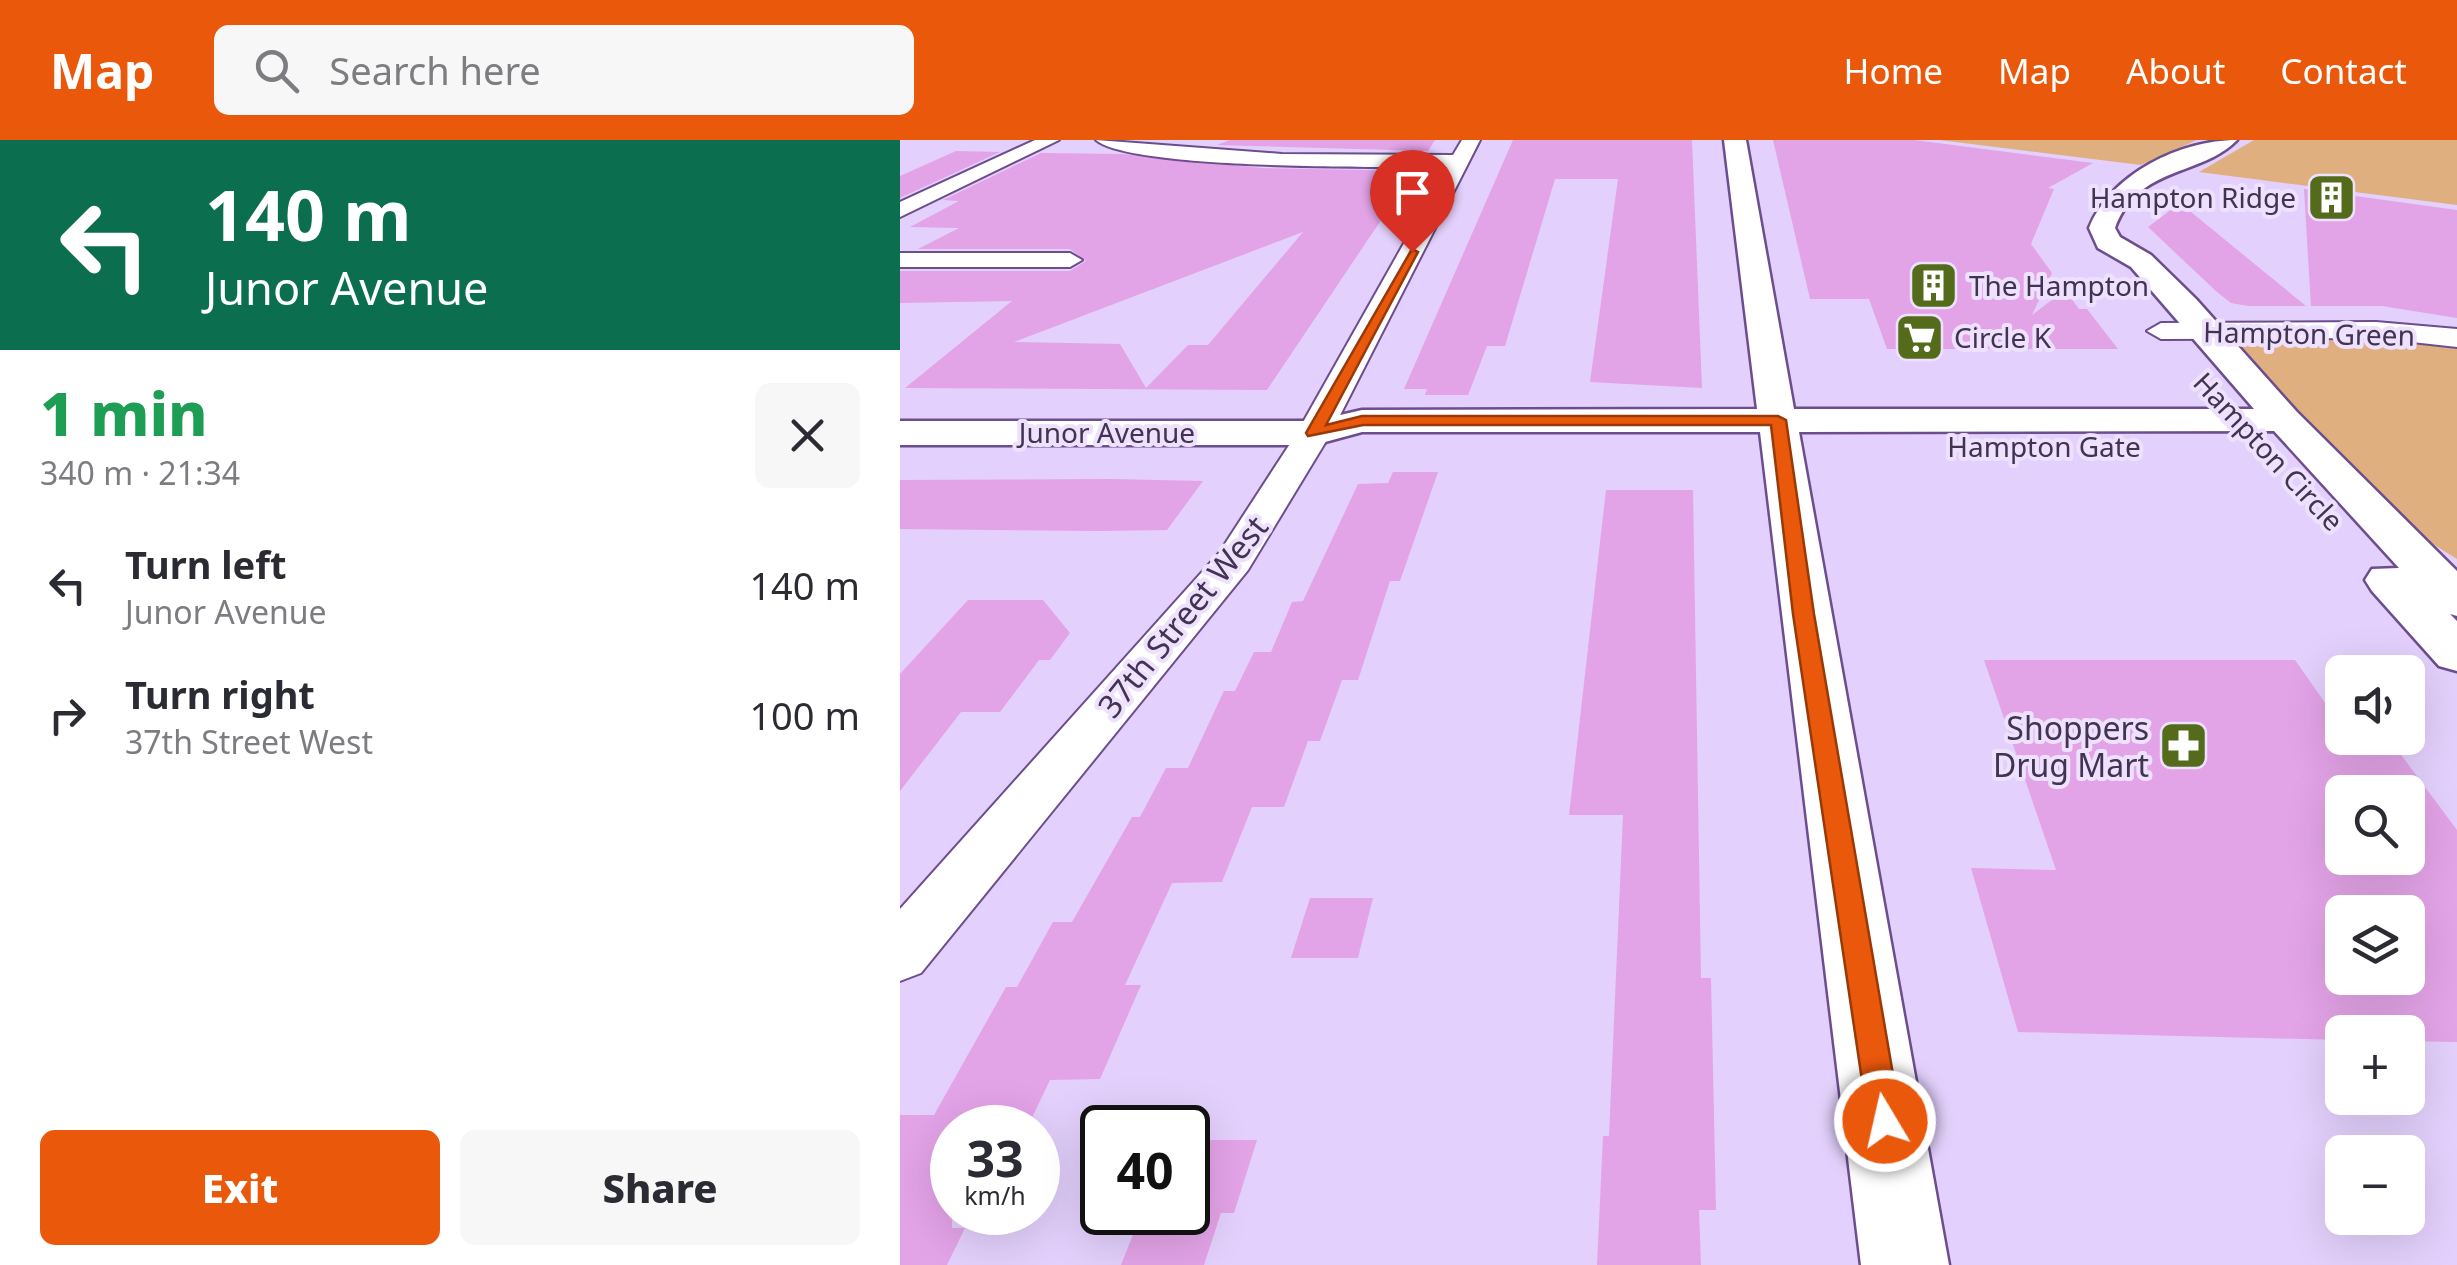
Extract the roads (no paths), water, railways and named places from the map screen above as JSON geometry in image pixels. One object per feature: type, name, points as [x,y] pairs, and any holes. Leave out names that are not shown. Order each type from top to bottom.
[{"type":"street","points":[[900,210],[1050,140]]},
{"type":"street","points":[[1105,140],[1242,160],[1466,150]]},
{"type":"street","points":[[1735,140],[1905,1265]]},
{"type":"street","name":"Hampton Circle","points":[[2226,140],[2140,182],[2111,202],[2102,228],[2108,242],[2141,261],[2202,330],[2274,433],[2392,583],[2457,653]]},
{"type":"street","name":"37th Street West","points":[[900,953],[1215,584],[1314,433],[1466,150]]},
{"type":"street","name":"Hampton Circle","points":[[2108,242],[2099,260],[2161,331],[2451,588]]},
{"type":"street","points":[[900,260],[1070,260]]},
{"type":"street","name":"Hampton Green","points":[[2161,331],[2376,330],[2457,338]]},
{"type":"street","name":"Hampton Gate","points":[[1778,432],[2274,433]]},
{"type":"street","name":"Junor Avenue","points":[[900,433],[1314,433],[1348,447],[1778,432]]},
{"type":"street","points":[[2392,583],[2451,588]]},
{"type":"place","name":"Hampton Ridge","points":[[2331,197]]},
{"type":"place","name":"The Hampton","points":[[1934,285]]},
{"type":"place","name":"Circle K","points":[[1919,337]]},
{"type":"place","name":"Shoppers Drug Mart","points":[[2184,745]]}]
